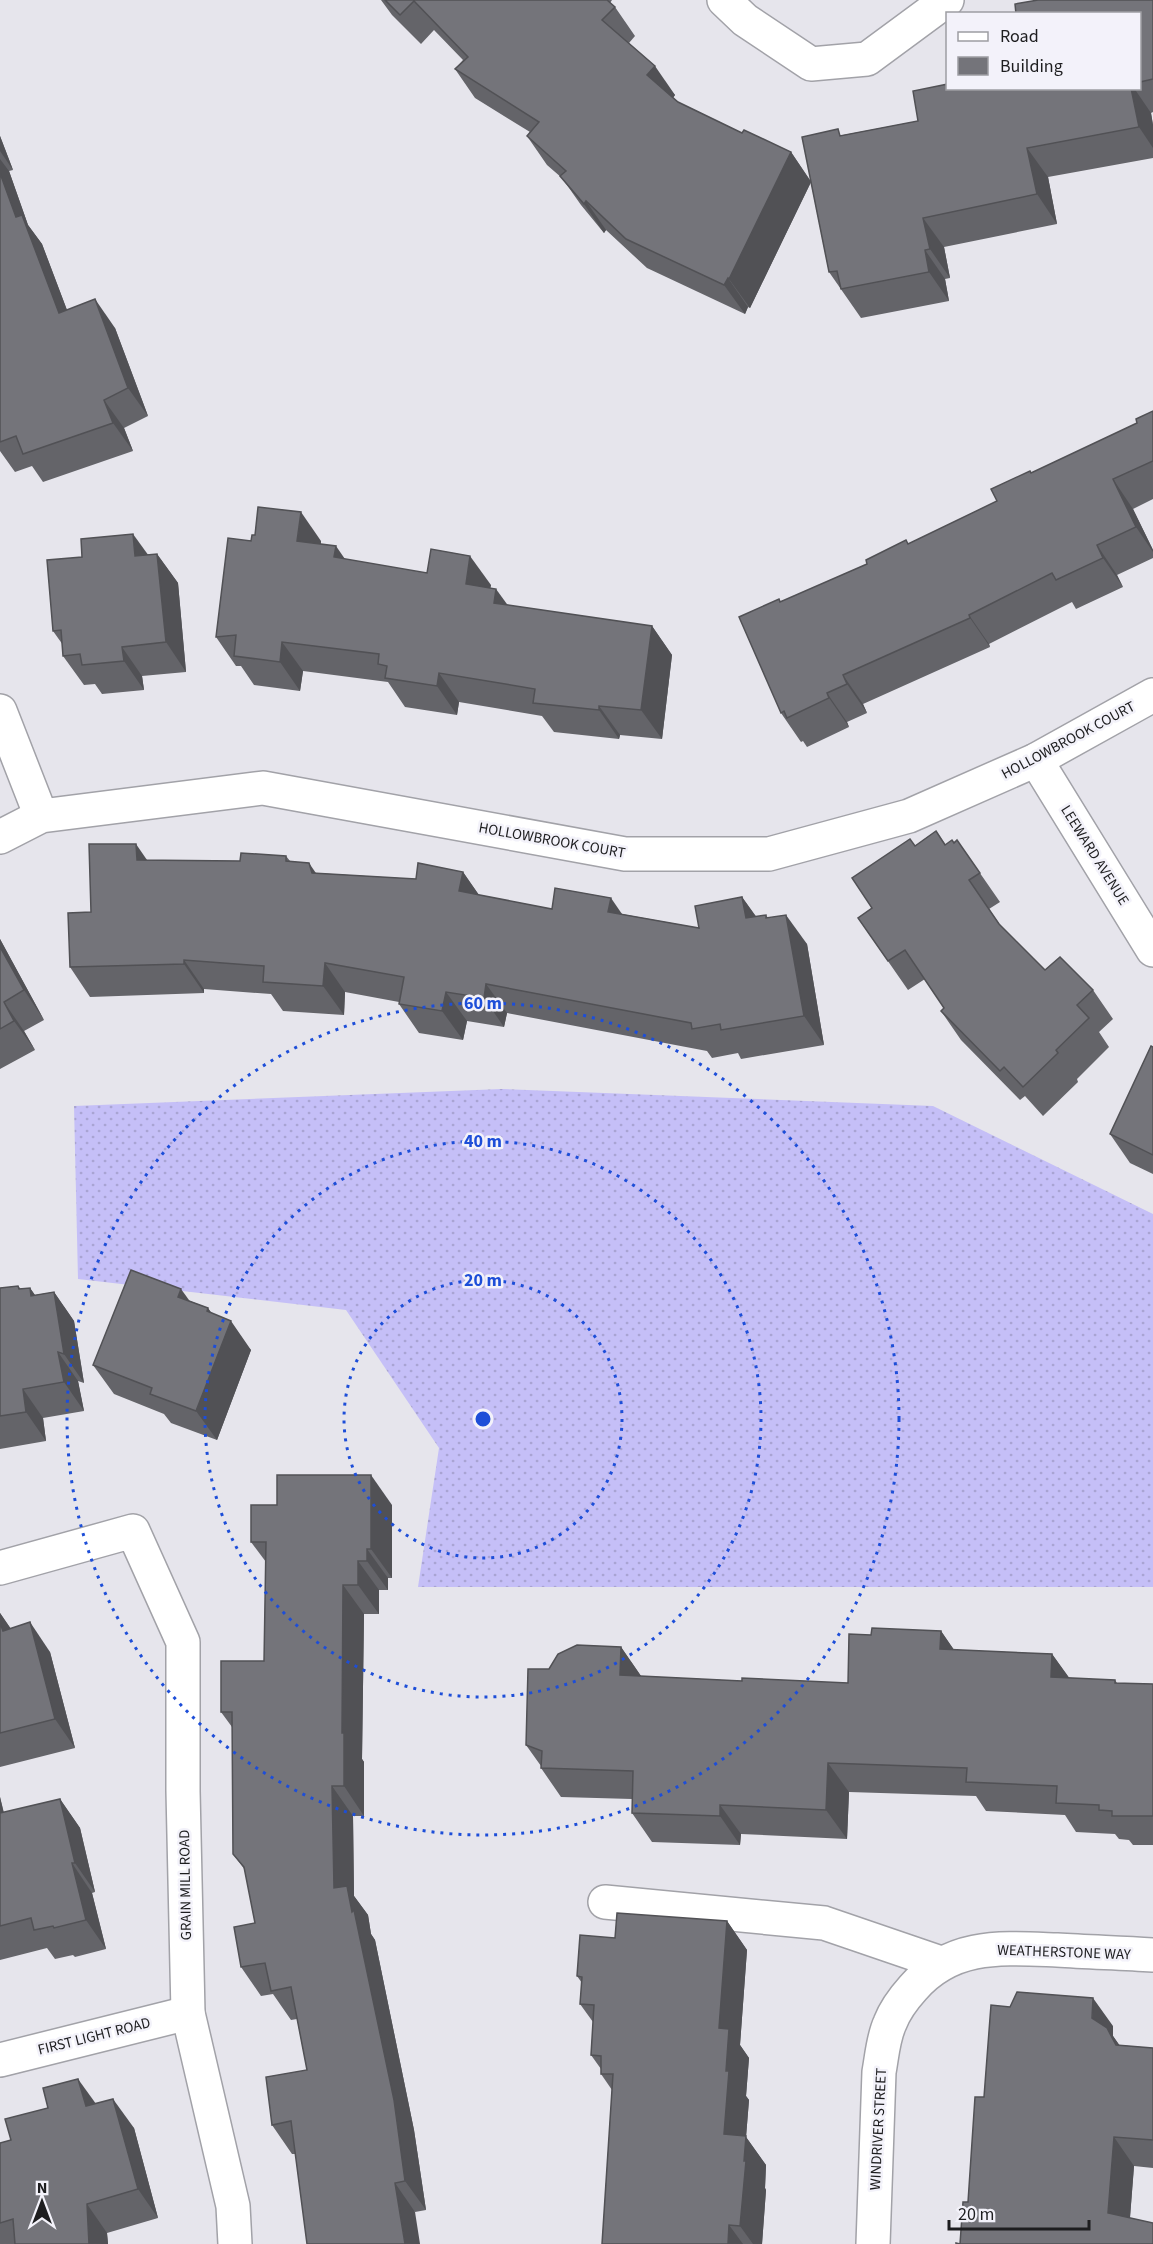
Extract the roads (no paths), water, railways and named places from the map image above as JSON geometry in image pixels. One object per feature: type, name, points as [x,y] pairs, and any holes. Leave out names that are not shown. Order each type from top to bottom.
[{"type":"street","points":[[724,0],[745,20],[811,64],[867,59],[946,0]]},
{"type":"street","name":"HOLLOWBROOK COURT","points":[[0,837],[41,816],[263,788],[625,854],[769,854],[909,816],[1036,760],[1153,695]]},
{"type":"street","points":[[0,711],[41,816]]},
{"type":"street","name":"LEEWARD AVENUE","points":[[1036,760],[1153,950]]},
{"type":"street","name":"GRAIN MILL ROAD","points":[[0,1568],[133,1531],[183,1642],[183,1791],[188,2013],[233,2206],[235,2244]]},
{"type":"street","points":[[605,1902],[824,1923],[941,1963]]},
{"type":"street","name":"WEATHERSTONE WAY","points":[[941,1963],[969,1953],[998,1948],[1153,1955]]},
{"type":"street","name":"WINDRIVER STREET","points":[[873,2244],[879,2072],[883,2045],[890,2023],[905,1997],[922,1977],[941,1963]]},
{"type":"street","name":"FIRST LIGHT ROAD","points":[[0,2060],[188,2013]]}]
